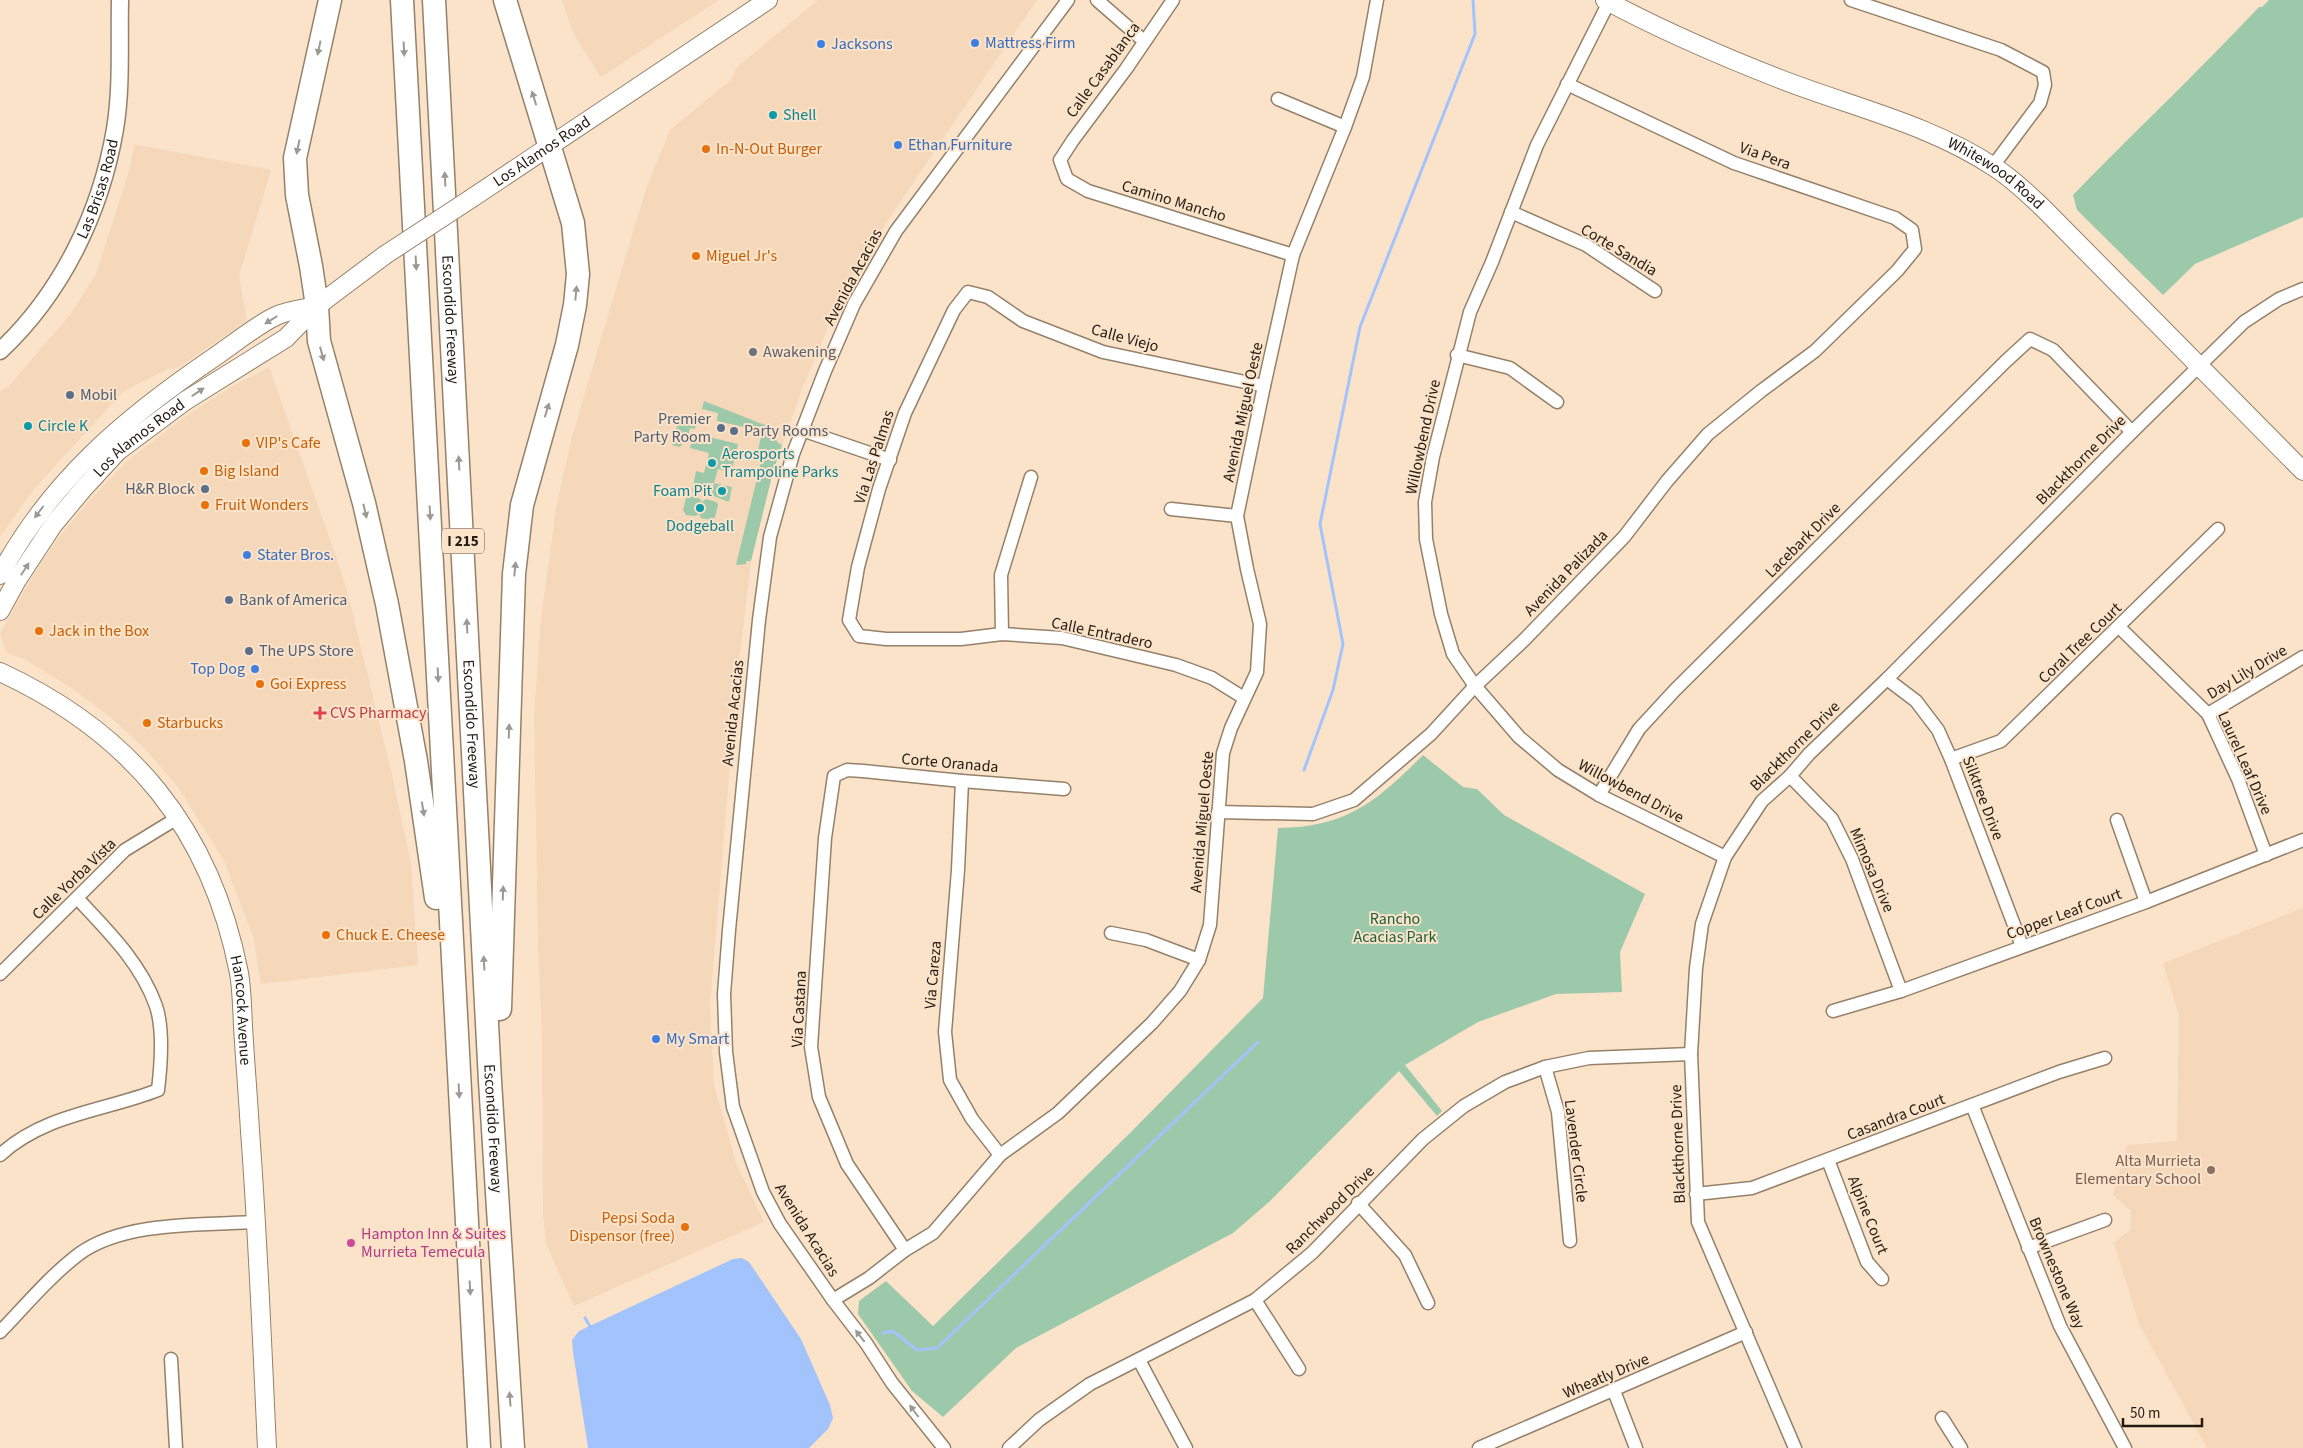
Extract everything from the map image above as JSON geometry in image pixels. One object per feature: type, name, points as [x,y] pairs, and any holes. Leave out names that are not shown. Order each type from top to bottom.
[{"type":"highway","points":[[330,0],[295,158],[296,195],[317,306],[319,341],[364,504],[388,614],[419,779],[456,1042]]},
{"type":"highway","name":"Escondido Freeway","points":[[402,0],[479,1448]]},
{"type":"highway","name":"Escondido Freeway","points":[[434,0],[490,1081],[513,1448]]},
{"type":"highway","points":[[490,1081],[499,1024],[514,574],[522,505],[567,345],[575,305],[578,274],[573,223],[505,0]]},
{"type":"main road","name":"Los Alamos Road","points":[[0,610],[17,580],[64,512],[118,451],[184,401],[286,338],[317,306],[385,255],[768,0]]},
{"type":"main road","name":"Whitewood Road","points":[[1608,1],[1713,52],[1764,73],[1928,132],[1993,166],[2017,184],[2043,208],[2303,472]]},
{"type":"main road","name":"Los Alamos Road","points":[[0,575],[25,531],[46,503],[100,445],[156,399],[276,315],[317,306]]},
{"type":"main road","points":[[118,451],[120,441],[161,406],[156,399]]},
{"type":"main road","points":[[64,512],[61,507],[61,501],[94,464],[100,445]]},
{"type":"main road","name":"Hancock Avenue","points":[[0,672],[58,704],[99,731],[138,769],[179,817],[208,870],[222,909],[239,974],[256,1222],[267,1448]]},
{"type":"street","name":"Las Brisas Road","points":[[0,351],[28,320],[57,281],[80,242],[96,206],[115,128],[119,89],[120,0]]},
{"type":"street","name":"Avenida Acacias","points":[[944,1448],[892,1383],[866,1343],[833,1300],[780,1224],[763,1192],[732,1107],[726,1052],[724,994],[728,930],[760,612],[770,537],[793,454],[854,304],[896,231],[1068,0]]},
{"type":"street","points":[[1096,0],[1144,41]]},
{"type":"street","name":"Calle Casablanca","points":[[1060,160],[1173,0]]},
{"type":"street","name":"Avenida Miguel Oeste","points":[[833,1300],[869,1278],[905,1250],[933,1233],[1000,1155],[1058,1113],[1152,1023],[1180,991],[1198,960],[1210,925],[1223,753],[1244,698],[1257,672],[1260,624],[1237,516],[1293,255],[1345,127],[1363,77],[1377,0]]},
{"type":"street","points":[[1851,0],[1885,6],[2001,50],[2043,72],[2045,85],[2040,104],[1993,166]]},
{"type":"street","name":"Willowbend Drive","points":[[1608,1],[1537,146],[1470,312],[1458,355],[1425,502],[1426,540],[1441,614],[1453,654],[1475,686],[1519,737],[1558,770],[1600,796],[1725,857]]},
{"type":"street","name":"Via Pera","points":[[1567,84],[1734,163],[1895,218],[1912,230],[1915,249],[1896,272]]},
{"type":"street","points":[[1278,99],[1345,127]]},
{"type":"street","name":"Camino Mancho","points":[[1060,160],[1067,179],[1088,191],[1293,255]]},
{"type":"street","name":"Corte Sandia","points":[[1511,212],[1586,245],[1655,291]]},
{"type":"street","name":"Avenida Palizada","points":[[1218,812],[1313,814],[1354,800],[1431,734],[1475,686],[1523,641],[1624,537],[1667,481],[1708,434],[1815,351],[1896,272]]},
{"type":"street","name":"Blackthorne Drive","points":[[1796,1448],[1698,1222],[1691,1054],[1696,968],[1702,924],[1725,857],[1762,801],[1790,776],[1808,754],[1887,680],[2132,432],[2244,322],[2279,299],[2303,289]]},
{"type":"street","name":"Via Las Palmas","points":[[886,639],[859,636],[849,620],[858,567],[905,413],[954,310],[968,292],[988,297]]},
{"type":"street","name":"Calle Viejo","points":[[988,297],[1023,321],[1103,352],[1264,386]]},
{"type":"street","name":"Lacebark Drive","points":[[1600,796],[1639,729],[1674,690],[2030,339],[2053,350],[2132,432]]},
{"type":"street","points":[[1458,355],[1510,368],[1556,402]]},
{"type":"street","points":[[802,430],[890,460]]},
{"type":"street","points":[[1002,634],[1001,575],[1031,477]]},
{"type":"street","points":[[1172,509],[1237,516]]},
{"type":"street","name":"Coral Tree Court","points":[[1951,759],[2001,741],[2218,529]]},
{"type":"street","name":"Laurel Leaf Drive","points":[[2119,627],[2208,714],[2238,778],[2266,855]]},
{"type":"street","name":"Calle Entradero","points":[[886,639],[961,640],[1002,634],[1062,638],[1176,665],[1212,678],[1244,698]]},
{"type":"street","name":"Day Lily Drive","points":[[2208,714],[2303,657]]},
{"type":"street","name":"Silktree Drive","points":[[1887,680],[1916,701],[1938,730],[1951,759],[2022,946]]},
{"type":"street","name":"Corte Oranada","points":[[834,776],[847,770],[863,770],[962,782],[1064,789]]},
{"type":"street","name":"Via Castana","points":[[834,776],[825,838],[811,1048],[819,1097],[847,1164],[905,1250]]},
{"type":"street","name":"Mimosa Drive","points":[[1790,776],[1832,819],[1852,859],[1901,991]]},
{"type":"street","name":"Via Careza","points":[[962,782],[958,870],[944,1032],[950,1080],[972,1119],[1000,1155]]},
{"type":"street","name":"Calle Yorba Vista","points":[[0,974],[125,850],[179,817]]},
{"type":"street","points":[[2117,820],[2146,902]]},
{"type":"street","name":"Copper Leaf Court","points":[[1833,1012],[1901,991],[2146,902],[2303,840]]},
{"type":"street","points":[[0,1155],[38,1128],[84,1111],[138,1098],[158,1090],[162,1056],[156,1007],[134,962],[77,898]]},
{"type":"street","points":[[1111,933],[1146,940],[1198,960]]},
{"type":"street","name":"Ranchwood Drive","points":[[1009,1448],[1040,1420],[1090,1384],[1255,1300],[1312,1253],[1358,1203],[1423,1139],[1464,1106],[1505,1082],[1545,1067],[1589,1058],[1691,1054]]},
{"type":"street","name":"Casandra Court","points":[[1696,1194],[1752,1188],[2059,1072],[2105,1058]]},
{"type":"street","name":"Lavender Circle","points":[[1545,1067],[1558,1112],[1570,1241]]},
{"type":"street","name":"Brownestone Way","points":[[1972,1105],[2060,1326],[2125,1448]]},
{"type":"street","name":"Alpine Court","points":[[1828,1160],[1867,1262],[1882,1279]]},
{"type":"street","points":[[1358,1203],[1405,1255],[1428,1304]]},
{"type":"street","points":[[2028,1248],[2105,1220]]},
{"type":"street","points":[[0,1332],[80,1254],[110,1239],[151,1227],[256,1222]]},
{"type":"street","points":[[1255,1300],[1299,1369]]},
{"type":"street","name":"Wheatly Drive","points":[[1479,1448],[1614,1391],[1746,1332]]},
{"type":"street","points":[[171,1359],[176,1448]]},
{"type":"street","points":[[1139,1360],[1186,1448]]},
{"type":"street","points":[[1614,1391],[1636,1448]]},
{"type":"street","points":[[1942,1418],[1961,1448]]},
{"type":"shaded area","points":[[562,0],[719,0],[601,77],[574,35]]},
{"type":"shaded area","points":[[818,0],[1037,0],[892,214],[842,295],[802,389],[773,472],[751,561],[737,680],[710,1005],[714,1085],[736,1163],[764,1222],[574,1306],[546,1244],[543,1213],[542,1041],[538,940],[534,716],[541,617],[557,502],[572,437],[647,186],[670,130],[731,80],[737,67]]},
{"type":"shaded area","points":[[134,144],[271,170],[239,276],[247,321],[179,367],[168,369],[124,391],[34,489],[0,537],[0,391],[8,387],[70,315],[96,274],[131,165]]},
{"type":"shaded area","points":[[269,367],[349,598],[392,775],[411,864],[418,965],[261,984],[253,936],[224,861],[178,787],[144,748],[110,717],[70,687],[26,660],[6,652],[0,633],[32,577],[58,538],[86,504],[127,461],[183,418],[231,387]]},
{"type":"shaded area","name":"Alta Murrieta Elementary School","points":[[2303,908],[2303,1448],[2207,1448],[2139,1324],[2114,1243],[2130,1230],[2131,1211],[2113,1195],[2127,1145],[2177,1141],[2179,1016],[2163,963]]},
{"type":"green space","points":[[2269,0],[2303,0],[2303,217],[2195,264],[2163,295],[2077,210],[2073,195],[2259,7],[2262,7]]},
{"type":"green space","points":[[704,401],[775,429],[773,435],[778,443],[782,445],[773,472],[751,561],[746,561],[746,564],[736,565],[762,458],[757,456],[762,431],[717,421],[718,413],[702,409]]},
{"type":"green space","points":[[683,416],[697,419],[695,429],[690,428],[687,443],[684,442],[680,447],[672,445],[679,419]]},
{"type":"green space","points":[[694,433],[701,435],[701,440],[708,442],[709,437],[738,444],[732,469],[727,468],[726,471],[718,469],[714,483],[711,483],[708,495],[692,491],[696,471],[704,473],[709,453],[690,448]]},
{"type":"green space","name":"Foam Pit","points":[[714,483],[732,487],[729,502],[711,495]]},
{"type":"green space","points":[[689,496],[699,498],[702,502],[706,499],[716,502],[718,505],[715,517],[711,520],[701,518],[699,514],[695,516],[686,515],[683,510],[686,498]]},
{"type":"green space","name":"Rancho Acacias Park","points":[[1423,755],[1463,787],[1477,789],[1504,815],[1645,894],[1620,952],[1622,992],[1556,994],[1478,1022],[1405,1065],[1442,1111],[1437,1116],[1399,1071],[1269,1202],[1233,1233],[1016,1348],[943,1417],[912,1391],[858,1314],[859,1301],[886,1281],[933,1326],[1131,1132],[1263,998],[1278,828],[1302,827],[1323,823],[1359,809],[1390,786]]},
{"type":"water","points":[[742,1258],[749,1262],[801,1339],[830,1405],[833,1418],[828,1429],[809,1448],[588,1448],[572,1340],[579,1331],[733,1259]]},
{"type":"waterway","points":[[1304,770],[1333,690],[1343,644],[1320,524],[1360,327],[1475,34],[1473,0]]},
{"type":"waterway","points":[[883,1333],[893,1331],[917,1350],[937,1348],[1258,1042]]},
{"type":"waterway","points":[[585,1318],[591,1328]]},
{"type":"place","name":"Mattress Firm","points":[[975,43]]},
{"type":"place","name":"Jacksons","points":[[821,44]]},
{"type":"place","name":"Shell","points":[[773,115]]},
{"type":"place","name":"Ethan Furniture","points":[[898,145]]},
{"type":"place","name":"In-N-Out Burger","points":[[706,149]]},
{"type":"place","name":"Miguel Jr's","points":[[696,256]]},
{"type":"place","name":"Awakening","points":[[753,352]]},
{"type":"place","name":"Mobil","points":[[70,395]]},
{"type":"place","name":"Circle K","points":[[28,426]]},
{"type":"place","name":"Premier Party Room","points":[[721,428]]},
{"type":"place","name":"Party Rooms","points":[[734,431]]},
{"type":"place","name":"VIP's Cafe","points":[[246,443]]},
{"type":"place","name":"Aerosports Trampoline Parks","points":[[712,463]]},
{"type":"place","name":"Big Island","points":[[204,471]]},
{"type":"place","name":"H&R Block","points":[[205,489]]},
{"type":"place","name":"Foam Pit","points":[[722,491]]},
{"type":"place","name":"Fruit Wonders","points":[[205,505]]},
{"type":"place","name":"Dodgeball","points":[[700,508]]},
{"type":"place","name":"Stater Bros.","points":[[247,555]]},
{"type":"place","name":"Bank of America","points":[[229,600]]},
{"type":"place","name":"Jack in the Box","points":[[39,631]]},
{"type":"place","name":"The UPS Store","points":[[249,651]]},
{"type":"place","name":"Top Dog","points":[[255,669]]},
{"type":"place","name":"Goi Express","points":[[260,684]]},
{"type":"place","name":"CVS Pharmacy","points":[[320,713]]},
{"type":"place","name":"Starbucks","points":[[147,723]]},
{"type":"place","name":"Chuck E. Cheese","points":[[326,935]]},
{"type":"place","name":"My Smart","points":[[656,1039]]},
{"type":"place","name":"Alta Murrieta Elementary School","points":[[2211,1170]]},
{"type":"place","name":"Pepsi Soda Dispensor (free)","points":[[685,1227]]},
{"type":"place","name":"Hampton Inn & Suites Murrieta Temecula","points":[[351,1243]]}]
